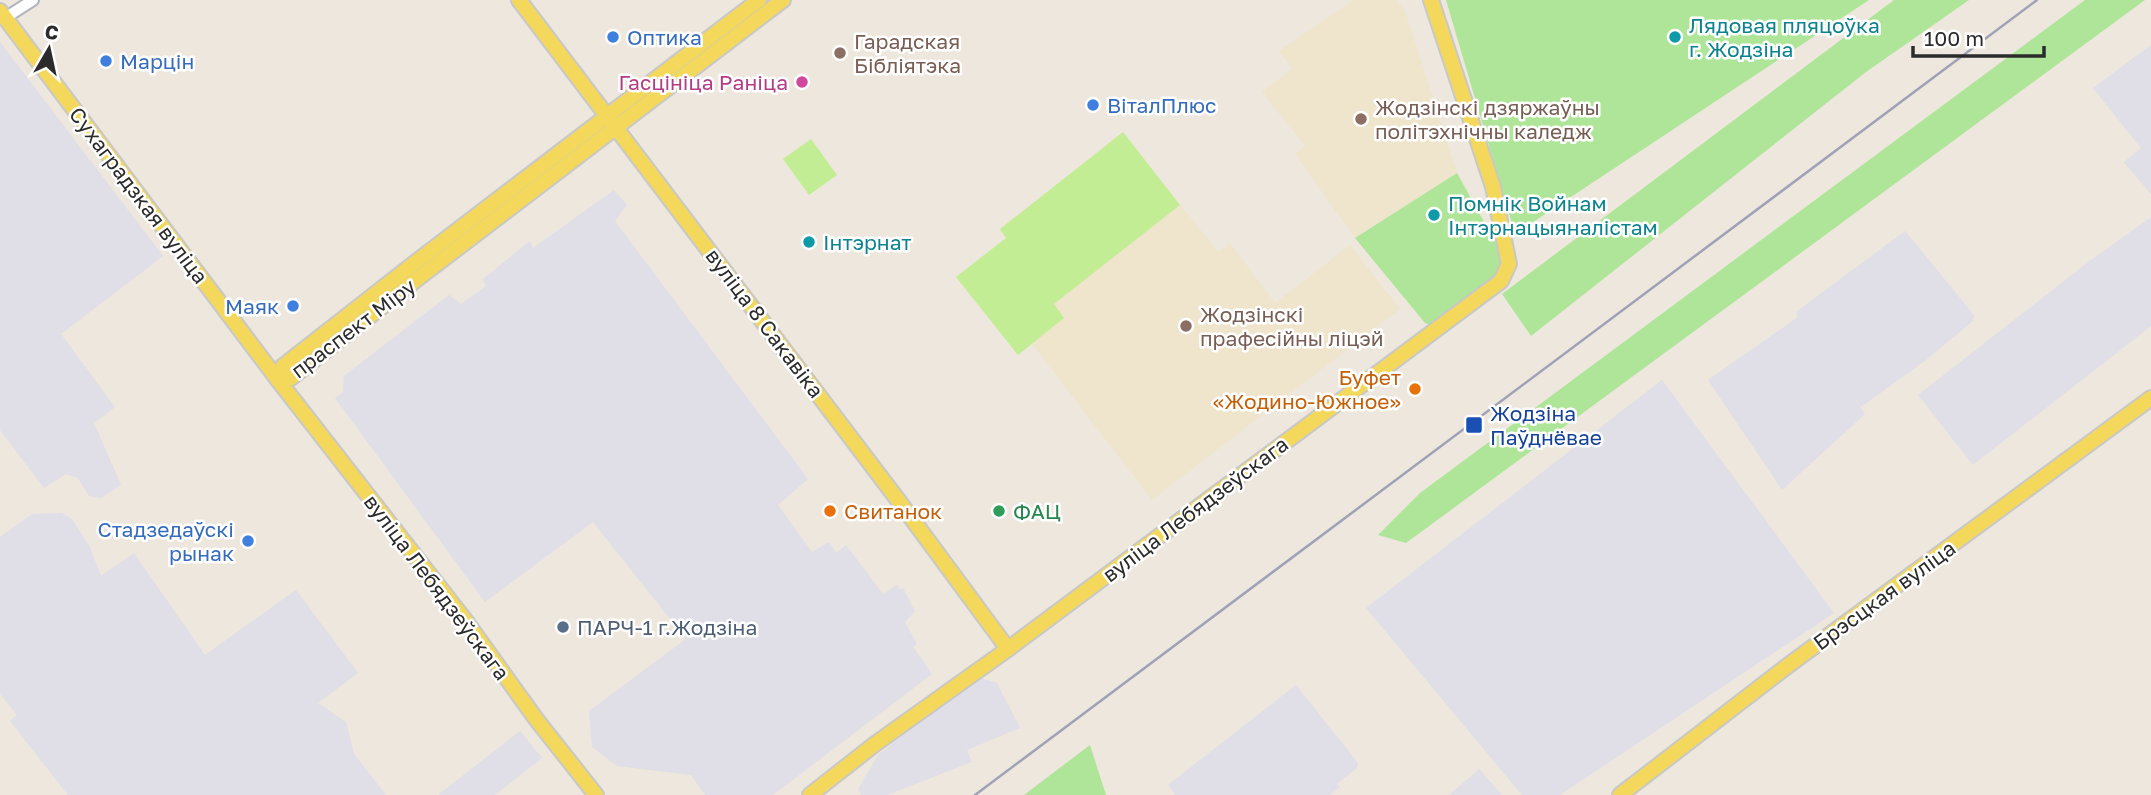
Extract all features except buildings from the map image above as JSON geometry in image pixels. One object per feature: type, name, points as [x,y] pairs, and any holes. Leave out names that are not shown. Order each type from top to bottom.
[{"type":"main road","name":"вуліца 8 Сакавіка","points":[[519,0],[613,121],[1008,649]]},
{"type":"main road","name":"праспект Міру","points":[[613,121],[759,0]]},
{"type":"main road","name":"праспект Міру","points":[[278,380],[291,378],[436,255],[613,121],[783,0]]},
{"type":"main road","name":"вуліца Лебядзеўскага","points":[[810,795],[875,744],[1008,649],[1501,281],[1509,264],[1493,187],[1431,0]]},
{"type":"main road","name":"Сухаградзкая вуліца","points":[[3,14],[278,380]]},
{"type":"main road","name":"вуліца Лебядзеўскага","points":[[278,380],[457,610],[536,719],[596,795]]},
{"type":"main road","name":"Брэсцкая вуліца","points":[[1619,795],[1786,667],[2151,398]]},
{"type":"street","points":[[3,14],[33,0]]},
{"type":"shaded area","name":"Жодзінскі дзяржаўны політэхнічны каледж","points":[[1353,0],[1397,0],[1404,8],[1457,173],[1355,238],[1295,154],[1305,146],[1262,92],[1292,69],[1279,51]]},
{"type":"shaded area","points":[[0,42],[163,256],[61,334],[115,407],[94,423],[121,485],[101,498],[89,496],[78,478],[66,474],[44,488],[0,430]]},
{"type":"shaded area","points":[[2151,45],[2151,194],[2124,162],[2141,148],[2093,88]]},
{"type":"shaded area","name":"Жодзінскі прафесійны ліцэй","points":[[1123,132],[1218,252],[1230,243],[1275,303],[1350,245],[1400,309],[1152,500],[1032,344],[1018,355],[956,277],[1006,238],[1000,229]]},
{"type":"shaded area","points":[[614,190],[627,205],[615,221],[808,479],[778,505],[812,552],[829,542],[836,553],[846,545],[883,594],[897,585],[901,590],[903,588],[915,611],[905,622],[917,644],[913,647],[932,674],[773,795],[705,795],[691,775],[617,766],[592,747],[589,711],[686,639],[593,522],[485,602],[335,398],[343,392],[344,376],[449,295],[461,304],[486,286],[483,279],[530,241],[533,248]]},
{"type":"shaded area","points":[[2151,217],[2151,326],[1973,465],[1918,395],[2087,263]]},
{"type":"shaded area","points":[[1905,231],[1974,315],[1973,321],[1926,360],[1861,407],[1850,392],[1865,414],[1782,490],[1708,380],[1798,317],[1796,312]]},
{"type":"shaded area","points":[[1662,380],[1834,613],[1560,795],[1522,795],[1366,608]]},
{"type":"shaded area","points":[[62,513],[72,519],[90,547],[101,576],[134,553],[205,655],[296,590],[358,673],[318,703],[346,722],[354,754],[386,795],[68,795],[10,721],[17,715],[0,694],[0,537],[32,514]]},
{"type":"shaded area","points":[[981,678],[997,683],[1020,728],[967,750],[972,762],[887,795],[861,795],[858,789],[878,755]]},
{"type":"shaded area","points":[[1296,685],[1358,763],[1357,768],[1337,784],[1340,787],[1330,795],[1175,795],[1168,785]]},
{"type":"shaded area","points":[[520,731],[542,758],[495,795],[438,795]]},
{"type":"shaded area","points":[[1479,769],[1502,795],[1449,795],[1462,784]]},
{"type":"green space","points":[[1446,0],[1869,0],[1515,234]]},
{"type":"green space","points":[[1894,0],[1969,0],[1866,72],[1531,336],[1502,294]]},
{"type":"green space","points":[[2085,0],[2145,0],[1406,543],[1378,535],[1420,493]]},
{"type":"green space","points":[[1123,132],[1180,205],[1054,304],[1064,318],[1018,355],[956,277],[1006,238],[1000,229]]},
{"type":"green space","points":[[811,139],[837,175],[809,195],[783,159]]},
{"type":"green space","points":[[1457,173],[1503,256],[1496,282],[1435,327],[1425,323],[1355,238]]},
{"type":"green space","points":[[1090,745],[1106,795],[1024,795]]},
{"type":"railway","points":[[975,795],[2037,0]]},
{"type":"place","name":"Оптика","points":[[613,37]]},
{"type":"place","name":"Лядовая пляцоўка г. Жодзіна","points":[[1675,37]]},
{"type":"place","name":"Гарадская Бібліятэка","points":[[840,53]]},
{"type":"place","name":"Марцін","points":[[106,61]]},
{"type":"place","name":"Гасцініца Раніца","points":[[802,82]]},
{"type":"place","name":"ВіталПлюс","points":[[1093,105]]},
{"type":"place","name":"Жодзінскі дзяржаўны політэхнічны каледж","points":[[1361,119]]},
{"type":"place","name":"Помнік Войнам Інтэрнацыяналістам","points":[[1434,215]]},
{"type":"place","name":"Інтэрнат","points":[[809,242]]},
{"type":"place","name":"Маяк","points":[[293,306]]},
{"type":"place","name":"Жодзінскі прафесійны ліцэй","points":[[1186,326]]},
{"type":"place","name":"Буфет «Жодино-Южное»","points":[[1415,389]]},
{"type":"place","name":"Жодзіна Паўднёвае","points":[[1474,425]]},
{"type":"place","name":"Свитанок","points":[[830,511]]},
{"type":"place","name":"ФАЦ","points":[[999,511]]},
{"type":"place","name":"Стадзедаўскі рынак","points":[[248,541]]},
{"type":"place","name":"ПАРЧ-1 г.Жодзіна","points":[[563,627]]}]
